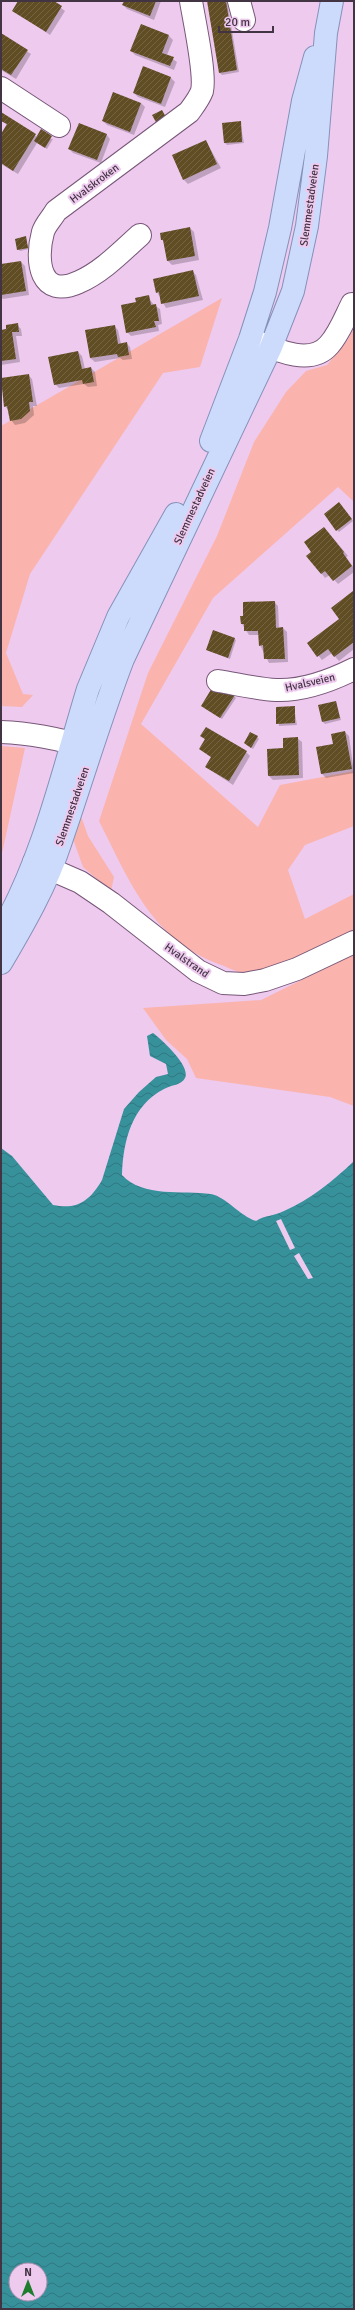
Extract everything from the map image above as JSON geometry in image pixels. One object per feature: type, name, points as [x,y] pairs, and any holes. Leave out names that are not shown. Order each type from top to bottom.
[{"type":"main road","name":"Slemmestadveien","points":[[82,745],[108,696],[123,659],[271,347],[293,291],[308,226],[316,156],[326,33],[332,1]]},
{"type":"main road","name":"Slemmestadveien","points":[[1,932],[16,905],[61,841],[82,745],[88,689],[118,617],[198,471],[250,339],[272,264],[312,63],[326,33]]},
{"type":"main road","name":"Slemmestadveien","points":[[1,963],[32,910],[42,866]]},
{"type":"street","name":"Hvalskroken","points":[[140,235],[110,262],[79,282],[59,288],[50,285],[42,273],[40,259],[44,231],[56,211],[189,112],[197,101],[202,90],[201,63],[191,1]]},
{"type":"street","points":[[1,88],[59,126]]},
{"type":"street","points":[[250,339],[296,355],[312,354],[323,351],[330,345],[353,302]]},
{"type":"street","name":"Hvalsveien","points":[[218,681],[277,690],[299,687],[337,677],[354,669]]},
{"type":"street","points":[[1,732],[25,732],[82,745]]},
{"type":"street","name":"Hvalstrand","points":[[42,866],[80,882],[111,903],[198,971],[223,983],[244,984],[265,980],[297,969],[354,942]]},
{"type":"shaded area","points":[[222,298],[200,367],[163,373],[30,574],[6,653],[23,694],[33,695],[22,707],[1,706],[1,426]]},
{"type":"shaded area","points":[[354,328],[354,502],[338,487],[213,598],[141,724],[258,827],[280,785],[354,771],[354,826],[305,845],[288,870],[305,919],[354,894],[354,932],[277,968],[244,974],[199,955],[179,942],[161,926],[146,908],[134,888],[99,821],[148,673],[217,536],[254,442],[286,392],[306,371],[327,365],[347,341]]},
{"type":"shaded area","points":[[1,746],[25,748],[1,858]]},
{"type":"shaded area","points":[[78,816],[82,819],[88,836],[114,877],[111,891],[83,867],[73,839]]},
{"type":"shaded area","points":[[354,954],[354,1106],[330,1097],[196,1078],[187,1059],[166,1040],[143,1008],[261,1000]]},
{"type":"water","points":[[153,1033],[163,1041],[180,1060],[186,1073],[184,1080],[179,1084],[164,1089],[144,1104],[131,1125],[124,1149],[122,1175],[131,1182],[141,1187],[164,1192],[211,1194],[222,1199],[250,1219],[256,1221],[281,1213],[303,1201],[338,1176],[354,1161],[354,2309],[1,2309],[1,1148],[12,1156],[53,1205],[69,1206],[82,1202],[93,1193],[102,1180],[124,1109],[139,1092],[156,1077],[168,1074],[166,1064],[150,1056],[147,1036]]},
{"type":"pier","points":[[281,1219],[295,1248],[290,1250],[276,1221]]},
{"type":"pier","points":[[299,1253],[313,1278],[308,1279],[294,1256]]},
{"type":"building","points":[[18,1],[54,1],[62,6],[46,32],[12,11]]},
{"type":"building","points":[[124,1],[156,1],[150,16],[122,5]]},
{"type":"building","points":[[207,1],[226,1],[237,70],[219,73]]},
{"type":"building","points":[[141,24],[169,35],[162,53],[174,57],[170,66],[130,51]]},
{"type":"building","points":[[1,33],[28,50],[11,75],[1,69]]},
{"type":"building","points":[[143,66],[171,77],[161,104],[133,93]]},
{"type":"building","points":[[113,92],[141,103],[130,132],[102,121]]},
{"type":"building","points":[[162,110],[167,119],[157,124],[152,115]]},
{"type":"building","points":[[1,112],[36,134],[13,171],[1,163],[1,134],[7,124],[1,121]]},
{"type":"building","points":[[241,121],[242,142],[224,143],[222,123]]},
{"type":"building","points":[[79,123],[107,134],[97,160],[68,149]]},
{"type":"building","points":[[41,129],[52,136],[45,148],[34,141]]},
{"type":"building","points":[[206,140],[217,164],[183,180],[172,155]]},
{"type":"building","points":[[190,227],[195,256],[167,261],[163,240],[161,240],[160,233]]},
{"type":"building","points":[[26,236],[28,248],[17,250],[15,239]]},
{"type":"building","points":[[21,261],[26,291],[1,295],[1,264]]},
{"type":"building","points":[[193,270],[199,296],[161,304],[159,292],[156,293],[153,279]]},
{"type":"building","points":[[149,295],[151,305],[156,304],[159,321],[154,321],[156,327],[126,333],[121,305],[136,302],[135,298]]},
{"type":"building","points":[[18,323],[19,332],[12,332],[16,359],[1,361],[1,330],[6,329],[6,325]]},
{"type":"building","points":[[115,325],[118,344],[127,342],[129,355],[118,357],[117,354],[90,358],[85,330]]},
{"type":"building","points":[[78,351],[82,369],[91,367],[94,382],[83,384],[82,380],[54,385],[48,357]]},
{"type":"building","points":[[29,374],[33,402],[29,402],[30,411],[21,419],[10,421],[7,406],[4,407],[1,378]]},
{"type":"building","points":[[339,502],[352,519],[336,531],[324,514]]},
{"type":"building","points":[[324,527],[344,552],[343,553],[352,566],[333,581],[325,571],[321,574],[306,556],[311,552],[304,542]]},
{"type":"building","points":[[353,591],[354,642],[334,657],[328,649],[317,657],[307,643],[339,619],[331,608]]},
{"type":"building","points":[[275,601],[276,628],[283,627],[285,659],[264,659],[263,645],[259,646],[258,631],[244,631],[244,624],[241,624],[240,616],[243,616],[243,602]]},
{"type":"building","points":[[213,630],[235,638],[228,658],[206,650]]},
{"type":"building","points":[[215,683],[235,695],[220,718],[201,706]]},
{"type":"building","points":[[336,701],[340,718],[322,722],[318,705]]},
{"type":"building","points":[[295,706],[295,723],[276,724],[276,707]]},
{"type":"building","points":[[206,727],[247,751],[229,781],[205,767],[211,757],[199,749],[205,739],[200,736]]},
{"type":"building","points":[[345,731],[352,769],[321,774],[316,747],[333,744],[331,734]]},
{"type":"building","points":[[250,732],[258,736],[251,748],[244,743]]},
{"type":"building","points":[[298,737],[299,775],[268,776],[267,749],[283,748],[283,738]]}]
